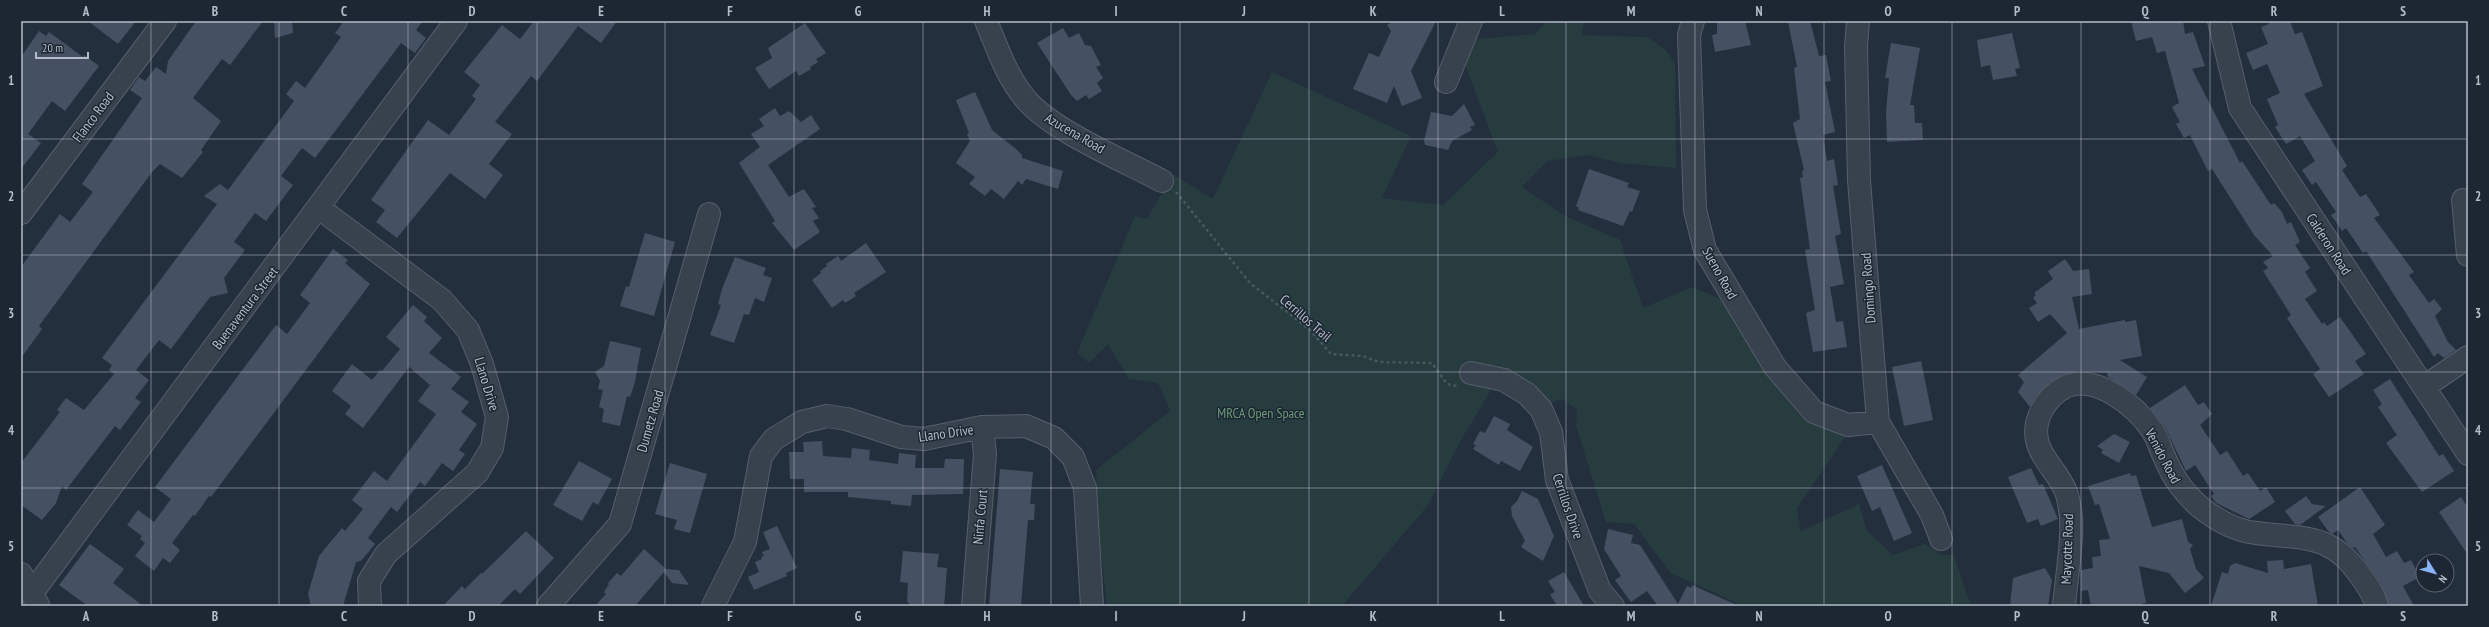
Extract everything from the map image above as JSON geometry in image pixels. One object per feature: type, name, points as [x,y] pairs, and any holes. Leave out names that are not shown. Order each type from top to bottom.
[{"type":"street","name":"Flanco Road","points":[[21,213],[165,21]]},
{"type":"street","name":"Buenaventura Street","points":[[35,600],[456,21]]},
{"type":"street","name":"Azucena Road","points":[[986,21],[1010,76],[1025,98],[1047,119],[1162,181]]},
{"type":"street","points":[[1446,82],[1471,21]]},
{"type":"street","name":"Sueno Road","points":[[1693,21],[1689,35],[1695,210],[1705,250],[1776,367],[1814,412],[1848,425],[1878,422]]},
{"type":"street","name":"Domingo Road","points":[[1858,21],[1856,47],[1860,180],[1878,422],[1932,514],[1941,539]]},
{"type":"street","name":"Calderon Road","points":[[2219,21],[2240,108],[2468,454]]},
{"type":"street","points":[[2463,200],[2468,255]]},
{"type":"street","name":"Llano Drive","points":[[319,208],[442,300],[468,330],[482,364],[497,417],[492,448],[476,473],[386,554],[369,581],[370,606]]},
{"type":"street","name":"Dumetz Road","points":[[548,606],[620,524],[709,214]]},
{"type":"street","points":[[2424,387],[2468,357]]},
{"type":"street","name":"Cerrillos Drive","points":[[1471,373],[1504,380],[1527,394],[1541,409],[1551,432],[1556,480],[1600,591],[1613,606]]},
{"type":"street","name":"Venido Road","points":[[2043,404],[2065,387],[2088,382],[2111,392],[2128,405],[2152,430],[2178,485],[2202,508],[2226,524],[2254,533],[2303,536],[2331,546],[2352,564],[2375,598],[2377,606]]},
{"type":"street","name":"Maycotte Road","points":[[2043,404],[2037,425],[2038,444],[2066,492],[2071,519],[2064,606]]},
{"type":"street","name":"Llano Drive","points":[[713,606],[745,542],[761,456],[774,439],[802,422],[827,416],[847,419],[900,437],[924,439],[982,427],[1026,426],[1054,438],[1073,457],[1085,488],[1092,606]]},
{"type":"street","name":"Ninfa Court","points":[[973,606],[985,454],[982,427]]},
{"type":"street","points":[[21,574],[35,600]]},
{"type":"path","name":"Cerrillos Trail","points":[[1162,181],[1177,192],[1192,209],[1250,283],[1310,330],[1331,354],[1363,356],[1379,362],[1432,363],[1447,384],[1454,386],[1459,386],[1471,373]]},
{"type":"green space","name":"MRCA Open Space","points":[[1547,21],[1585,21],[1581,35],[1647,37],[1665,49],[1675,63],[1676,168],[1621,163],[1587,155],[1547,161],[1522,187],[1565,216],[1620,240],[1643,308],[1692,287],[1726,301],[1785,395],[1811,416],[1846,436],[1797,508],[1801,531],[1859,504],[1867,531],[1893,555],[1924,544],[1942,555],[1954,555],[1971,606],[1743,606],[1671,573],[1634,524],[1606,522],[1576,426],[1577,410],[1562,399],[1546,405],[1513,372],[1462,366],[1459,378],[1494,385],[1458,445],[1428,505],[1342,606],[1107,606],[1099,535],[1096,470],[1170,411],[1158,383],[1129,379],[1108,344],[1089,363],[1077,353],[1135,216],[1147,219],[1173,174],[1213,199],[1272,72],[1411,136],[1382,198],[1443,205],[1498,152],[1463,59],[1477,39],[1535,34]]},
{"type":"building","points":[[88,21],[136,21],[118,44]]},
{"type":"building","points":[[196,21],[263,21],[230,65],[222,59],[193,98],[221,121],[201,150],[203,152],[182,178],[160,164],[152,172],[39,326],[42,329],[21,358],[21,267],[60,214],[70,222],[93,192],[82,184],[142,98],[130,90],[139,77],[145,81],[156,67],[166,74],[168,61]]},
{"type":"building","points":[[274,21],[292,21],[293,33],[275,38]]},
{"type":"building","points":[[344,21],[423,21],[416,30],[426,38],[415,53],[401,43],[315,158],[302,148],[281,176],[293,185],[266,221],[255,213],[234,242],[245,250],[224,278],[228,293],[210,297],[171,349],[159,340],[136,370],[149,380],[135,398],[141,402],[120,430],[115,426],[66,490],[62,486],[56,503],[42,520],[21,505],[21,463],[60,412],[57,410],[66,398],[84,410],[114,374],[109,370],[112,365],[102,358],[217,204],[204,196],[220,184],[228,190],[294,101],[286,94],[296,81],[305,88],[341,37],[335,33]]},
{"type":"building","points":[[534,21],[617,21],[601,43],[578,26],[537,81],[531,76],[495,122],[512,134],[489,164],[503,175],[485,199],[450,173],[397,238],[376,222],[385,210],[371,200],[428,120],[449,135],[476,99],[472,96],[480,85],[464,72],[502,25],[520,39]]},
{"type":"building","points":[[1395,21],[1436,21],[1411,71],[1422,98],[1402,106],[1394,86],[1387,103],[1353,89],[1369,53],[1379,57],[1391,31],[1387,25]]},
{"type":"building","points":[[1717,21],[1745,21],[1751,45],[1715,52],[1712,35],[1717,34]]},
{"type":"building","points":[[1788,21],[1810,21],[1819,56],[1826,55],[1831,81],[1825,82],[1835,132],[1823,135],[1827,161],[1834,159],[1838,185],[1833,186],[1841,234],[1835,236],[1844,284],[1830,287],[1836,322],[1843,321],[1847,347],[1813,352],[1806,313],[1815,310],[1805,250],[1810,249],[1800,178],[1803,177],[1802,171],[1804,170],[1793,123],[1800,119],[1794,68],[1797,67]]},
{"type":"building","points":[[2131,21],[2183,21],[2185,34],[2193,32],[2205,66],[2192,69],[2240,163],[2242,161],[2271,205],[2274,203],[2282,212],[2287,224],[2291,222],[2300,242],[2295,245],[2310,268],[2305,272],[2317,291],[2305,299],[2322,324],[2324,322],[2327,326],[2340,317],[2366,354],[2355,361],[2364,374],[2329,397],[2313,374],[2320,369],[2287,318],[2291,315],[2263,271],[2268,268],[2263,262],[2273,256],[2254,235],[2212,169],[2208,171],[2190,135],[2184,138],[2176,124],[2180,122],[2172,107],[2179,103],[2165,51],[2157,53],[2152,37],[2136,41]]},
{"type":"building","points":[[2267,21],[2290,21],[2295,34],[2302,32],[2323,86],[2304,94],[2347,166],[2342,170],[2360,197],[2366,194],[2380,215],[2374,218],[2414,272],[2409,275],[2429,303],[2434,299],[2442,309],[2435,316],[2448,342],[2456,350],[2444,358],[2438,353],[2434,357],[2366,251],[2363,253],[2346,228],[2342,231],[2331,215],[2336,212],[2316,182],[2312,185],[2302,170],[2315,161],[2300,136],[2286,144],[2275,127],[2278,125],[2267,99],[2280,93],[2267,64],[2253,70],[2246,53],[2268,44],[2261,27],[2269,24]]},
{"type":"building","points":[[805,23],[826,53],[816,59],[818,62],[810,67],[811,69],[799,76],[796,71],[769,89],[755,68],[772,58],[768,48]]},
{"type":"building","points":[[1063,28],[1069,38],[1079,33],[1085,45],[1091,46],[1101,65],[1096,67],[1103,78],[1097,83],[1102,91],[1089,99],[1086,95],[1077,101],[1071,95],[1037,43]]},
{"type":"building","points":[[39,31],[46,36],[49,32],[83,57],[84,55],[99,66],[65,111],[52,101],[28,134],[41,143],[21,169],[21,57]]},
{"type":"building","points":[[2012,33],[2020,68],[2015,69],[2017,76],[1993,80],[1990,65],[1981,67],[1977,40]]},
{"type":"building","points":[[1891,43],[1920,48],[1910,105],[1914,105],[1915,123],[1922,123],[1923,140],[1887,142],[1886,112],[1889,78],[1885,78]]},
{"type":"building","points":[[975,92],[992,130],[1016,149],[1022,155],[1022,158],[1063,171],[1058,189],[1026,179],[1022,185],[1018,181],[1004,199],[991,189],[985,196],[969,184],[975,177],[956,163],[970,141],[967,134],[969,133],[956,100]]},
{"type":"building","points":[[1464,104],[1475,125],[1470,127],[1472,130],[1452,141],[1448,150],[1425,145],[1424,141],[1431,112],[1452,116]]},
{"type":"building","points":[[775,108],[780,116],[789,111],[801,122],[811,115],[820,129],[768,165],[789,197],[804,189],[816,207],[812,208],[819,218],[813,221],[820,232],[794,250],[772,223],[775,221],[739,163],[760,147],[751,134],[764,126],[759,119]]},
{"type":"building","points":[[1589,169],[1629,183],[1627,187],[1640,191],[1632,212],[1630,211],[1623,226],[1578,210],[1579,208],[1576,206]]},
{"type":"building","points":[[645,233],[675,242],[654,316],[620,306],[626,286],[629,287]]},
{"type":"building","points":[[866,243],[886,272],[854,293],[856,296],[845,303],[843,300],[832,308],[812,280],[821,273],[820,271],[827,266],[826,264],[838,256],[841,261]]},
{"type":"building","points":[[333,249],[348,260],[345,263],[370,284],[211,497],[209,496],[195,516],[193,515],[172,543],[180,550],[170,563],[163,558],[154,571],[135,556],[145,543],[140,539],[142,536],[127,525],[138,510],[154,522],[171,499],[155,487],[276,325],[287,334],[310,303],[300,295]]},
{"type":"building","points":[[735,257],[766,268],[763,275],[772,278],[764,302],[755,298],[749,315],[744,314],[734,343],[710,335],[721,305],[718,304],[722,289]]},
{"type":"building","points":[[2065,259],[2073,271],[2089,269],[2092,294],[2072,297],[2079,329],[2125,320],[2125,322],[2136,320],[2142,356],[2120,360],[2147,377],[2136,395],[2108,377],[2107,373],[2077,371],[2062,375],[2050,382],[2036,396],[2030,407],[2018,392],[2024,382],[2018,375],[2067,333],[2050,314],[2038,322],[2029,308],[2037,303],[2033,298],[2036,295],[2034,293],[2053,279],[2048,271]]},
{"type":"building","points":[[413,305],[427,317],[424,321],[442,338],[429,353],[461,377],[451,389],[469,402],[461,412],[477,424],[459,450],[465,454],[453,471],[442,463],[425,486],[420,482],[397,512],[391,507],[368,538],[375,544],[361,561],[356,562],[343,606],[311,606],[308,594],[319,556],[342,528],[345,531],[363,509],[352,500],[374,471],[387,481],[436,414],[418,401],[430,385],[409,367],[363,428],[345,414],[351,406],[332,391],[352,364],[372,380],[380,370],[382,371],[400,349],[386,337]]},
{"type":"building","points":[[610,341],[641,348],[635,382],[630,397],[627,396],[620,426],[602,422],[604,409],[599,407],[603,390],[598,389],[600,381],[595,372],[604,366]]},
{"type":"building","points":[[1921,361],[1933,420],[1904,426],[1892,367]]},
{"type":"building","points":[[2390,379],[2439,456],[2443,454],[2454,471],[2422,492],[2386,443],[2397,435],[2378,407],[2382,404],[2373,390]]},
{"type":"building","points":[[2185,385],[2198,405],[2204,402],[2212,414],[2200,425],[2220,455],[2227,451],[2243,476],[2248,473],[2260,491],[2266,487],[2275,502],[2249,519],[2216,503],[2211,496],[2214,494],[2195,465],[2186,471],[2165,427],[2150,408]]},
{"type":"building","points":[[1494,416],[1510,424],[1507,430],[1533,447],[1520,471],[1501,461],[1499,465],[1473,449],[1476,445],[1473,444],[1480,431],[1485,433]]},
{"type":"building","points":[[2114,434],[2130,442],[2119,463],[2101,453],[2103,450],[2097,446]]},
{"type":"building","points":[[822,441],[823,456],[851,458],[852,448],[870,450],[869,460],[898,464],[899,453],[916,455],[915,468],[944,468],[945,459],[964,459],[963,494],[912,495],[911,506],[891,504],[891,501],[848,497],[848,492],[804,492],[804,479],[790,479],[789,452],[804,452],[803,442]]},
{"type":"building","points":[[579,461],[612,479],[598,505],[593,502],[582,521],[553,505]]},
{"type":"building","points":[[670,463],[707,474],[690,533],[674,529],[677,520],[655,514]]},
{"type":"building","points":[[1882,465],[1912,533],[1894,541],[1880,507],[1872,511],[1857,476]]},
{"type":"building","points":[[2031,468],[2039,485],[2043,484],[2058,519],[2041,526],[2038,519],[2027,523],[2008,477]]},
{"type":"building","points":[[1000,469],[1033,472],[1030,504],[1035,504],[1034,520],[1028,520],[1021,606],[989,606]]},
{"type":"building","points":[[2130,473],[2131,476],[2136,475],[2152,527],[2182,519],[2188,542],[2193,545],[2190,549],[2196,569],[2204,578],[2185,593],[2169,573],[2139,566],[2146,603],[2141,604],[2142,606],[2091,606],[2088,590],[2081,591],[2081,570],[2093,568],[2092,557],[2101,556],[2099,540],[2110,539],[2099,504],[2095,505],[2088,486]]},
{"type":"building","points":[[2360,487],[2385,525],[2373,534],[2386,557],[2397,551],[2404,563],[2411,560],[2415,568],[2415,580],[2403,586],[2414,606],[2389,606],[2381,584],[2355,547],[2353,548],[2347,543],[2338,530],[2332,534],[2329,532],[2318,517]]},
{"type":"building","points":[[1522,491],[1538,499],[1554,536],[1543,561],[1521,547],[1525,541],[1512,516],[1511,507],[1517,501]]},
{"type":"building","points":[[2306,496],[2312,504],[2326,506],[2300,525],[2295,524],[2285,511]]},
{"type":"building","points":[[2461,497],[2468,508],[2468,555],[2439,512]]},
{"type":"building","points":[[777,526],[797,568],[786,573],[787,576],[754,590],[748,577],[759,572],[755,562],[762,559],[761,557],[764,556],[762,552],[770,549],[763,532]]},
{"type":"building","points":[[1608,529],[1633,535],[1631,543],[1640,545],[1678,604],[1687,586],[1691,588],[1692,585],[1739,606],[1658,606],[1647,591],[1631,602],[1615,580],[1621,576],[1604,549]]},
{"type":"building","points":[[526,531],[554,558],[520,594],[515,589],[498,606],[443,606],[462,586],[465,589],[481,573],[482,574]]},
{"type":"building","points":[[90,544],[124,569],[113,583],[143,606],[88,606],[59,585]]},
{"type":"building","points":[[644,549],[666,569],[679,570],[689,585],[672,583],[664,572],[635,606],[595,606],[606,594],[604,592],[609,584],[608,583],[617,573],[621,576]]},
{"type":"building","points":[[903,551],[939,554],[937,567],[947,568],[944,606],[909,606],[909,603],[907,602],[908,583],[900,582]]},
{"type":"building","points":[[2283,560],[2284,569],[2311,564],[2318,606],[2211,606],[2222,572],[2228,574],[2230,566],[2235,563],[2268,573],[2267,561]]},
{"type":"building","points":[[2045,568],[2052,580],[2048,606],[2010,606],[2013,578]]},
{"type":"building","points":[[1564,572],[1584,606],[1557,606],[1550,594],[1555,592],[1548,581]]}]
